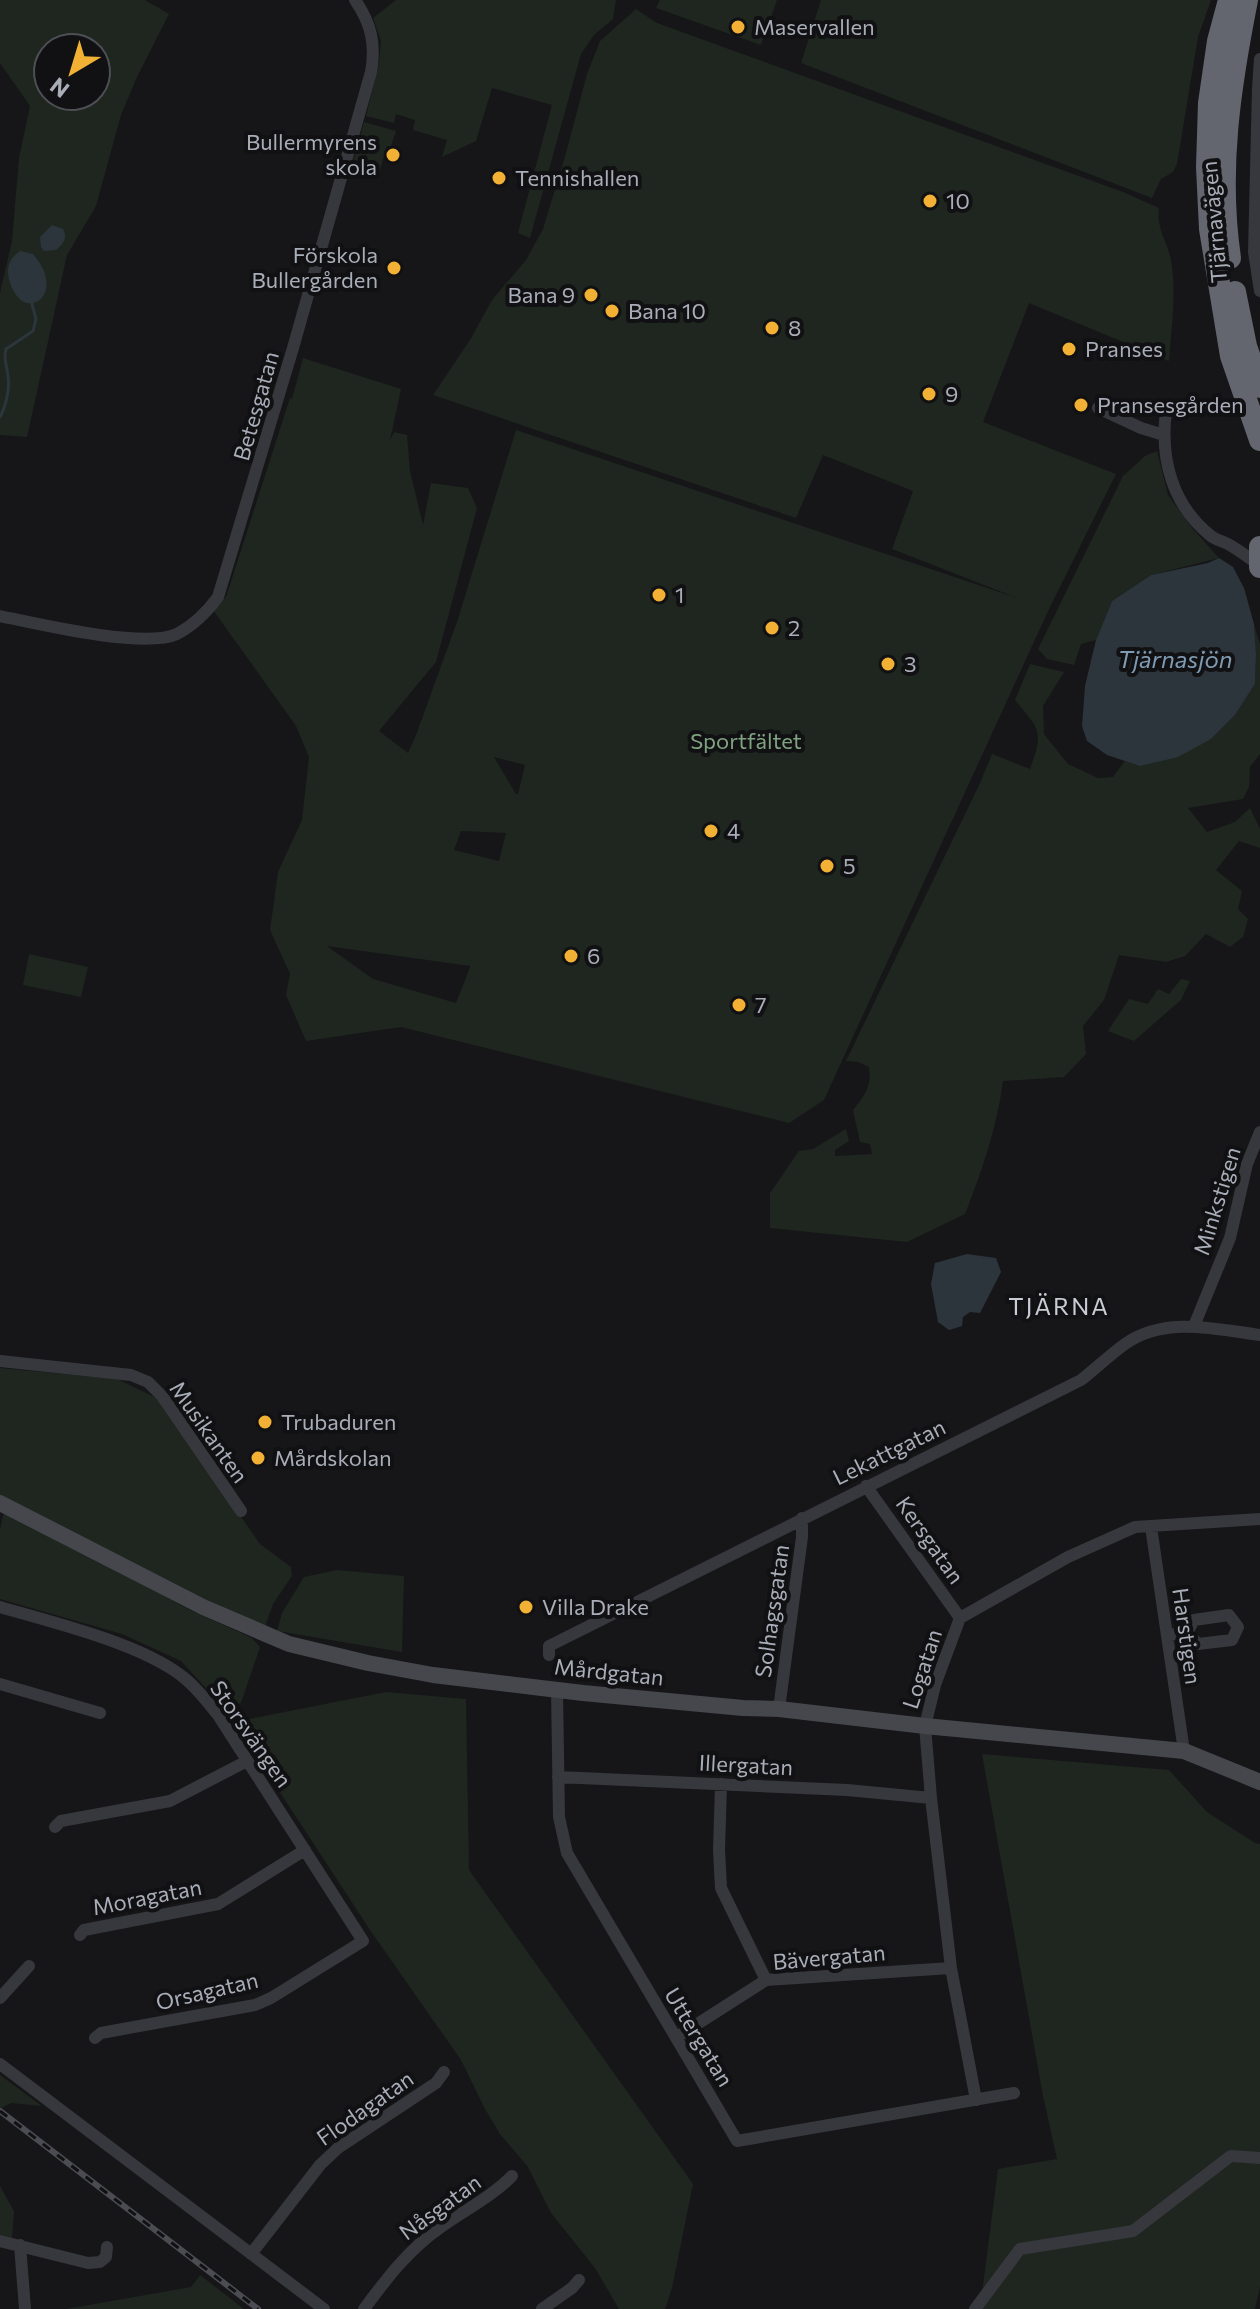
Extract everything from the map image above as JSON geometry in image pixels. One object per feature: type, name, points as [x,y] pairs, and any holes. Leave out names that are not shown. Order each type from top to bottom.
[{"type":"highway","name":"Tjärnavägen","points":[[1229,0],[1218,41],[1209,103],[1207,167],[1210,229],[1231,356],[1260,440]]},
{"type":"highway","name":"Tjärnavägen","points":[[1247,0],[1228,106],[1224,161],[1226,231],[1236,303],[1260,387]]},
{"type":"highway","points":[[1260,547],[1260,566]]},
{"type":"street","name":"Betesgatan","points":[[0,616],[54,627],[153,639],[176,635],[208,611],[218,597],[371,72],[373,38],[355,0]]},
{"type":"street","points":[[1260,59],[1254,252],[1260,291]]},
{"type":"street","points":[[1098,408],[1164,435]]},
{"type":"street","points":[[1166,411],[1164,448],[1173,489],[1192,519],[1214,538],[1227,543],[1239,545],[1260,539]]},
{"type":"street","points":[[1227,543],[1260,566]]},
{"type":"street","name":"Minkstigen","points":[[1194,1326],[1230,1238],[1247,1164],[1260,1132]]},
{"type":"street","name":"Lekattgatan","points":[[549,1655],[549,1646],[1081,1380],[1128,1342],[1165,1327],[1194,1326],[1260,1335]]},
{"type":"street","name":"Musikanten","points":[[0,1361],[131,1375],[148,1382],[162,1396],[241,1511]]},
{"type":"street","name":"Kersgatan","points":[[866,1486],[960,1618]]},
{"type":"street","name":"Mårdgatan","points":[[0,1505],[203,1607],[289,1644],[368,1663],[420,1673],[557,1690],[779,1709],[1184,1751],[1252,1774],[1260,1782]]},
{"type":"street","name":"Solhagsgatan","points":[[779,1709],[802,1518]]},
{"type":"street","name":"Logatan","points":[[976,2100],[951,1968],[925,1726],[935,1685],[960,1618],[1068,1557],[1135,1527],[1260,1519]]},
{"type":"street","name":"Harstigen","points":[[1151,1527],[1184,1751]]},
{"type":"street","name":"Storsvängen","points":[[0,1607],[118,1644],[157,1660],[189,1681],[218,1715],[363,1941]]},
{"type":"street","points":[[1167,1635],[1187,1633]]},
{"type":"street","points":[[0,1684],[74,1711],[100,1713]]},
{"type":"street","name":"Uttergatan","points":[[557,1690],[559,1817],[567,1853],[737,2141],[1014,2093]]},
{"type":"street","points":[[55,1827],[61,1821],[170,1801],[247,1761]]},
{"type":"street","name":"Illergatan","points":[[558,1777],[847,1790],[931,1798]]},
{"type":"street","points":[[721,1784],[721,1888],[766,1980]]},
{"type":"street","name":"Moragatan","points":[[80,1935],[84,1930],[218,1904],[305,1850]]},
{"type":"street","name":"Orsagatan","points":[[95,2038],[101,2033],[255,2005],[363,1941]]},
{"type":"street","points":[[0,1998],[29,1966]]},
{"type":"street","name":"Bävergatan","points":[[677,2037],[766,1980],[951,1968]]},
{"type":"street","points":[[0,2064],[324,2309]]},
{"type":"street","name":"Flodagatan","points":[[251,2254],[320,2165],[338,2148],[436,2083],[444,2072]]},
{"type":"street","points":[[975,2309],[1020,2249],[1133,2231],[1231,2156],[1260,2158]]},
{"type":"street","name":"Nåsgatan","points":[[364,2309],[397,2265],[417,2245],[499,2189],[512,2176]]},
{"type":"street","points":[[0,2241],[88,2263],[100,2262],[106,2257],[107,2247]]},
{"type":"street","points":[[20,2245],[25,2309]]},
{"type":"street","points":[[542,2309],[579,2280]]},
{"type":"green space","points":[[0,0],[145,0],[169,14],[121,115],[96,206],[67,255],[27,437],[0,435],[0,293],[12,241],[19,158],[30,106],[0,63]]},
{"type":"green space","points":[[396,0],[616,0],[613,19],[594,35],[581,54],[530,238],[518,233],[552,105],[492,88],[476,141],[442,157],[447,140],[413,130],[415,120],[396,114],[394,123],[366,116],[381,41],[373,18]]},
{"type":"green space","name":"Maservallen","points":[[660,0],[777,0],[761,45],[656,8]]},
{"type":"green space","points":[[821,0],[1211,0],[1198,37],[1177,164],[1173,172],[1161,179],[1152,198],[801,63]]},
{"type":"green space","name":"Sportfältet","points":[[636,9],[657,23],[1123,192],[1159,208],[1159,224],[1171,259],[1173,302],[1169,361],[1029,303],[983,422],[1116,474],[1049,609],[824,1100],[789,1123],[401,1027],[306,1041],[286,995],[290,974],[270,930],[278,872],[302,820],[309,757],[296,726],[213,610],[226,597],[303,358],[401,389],[390,440],[394,432],[407,435],[410,471],[423,525],[431,483],[468,488],[477,508],[436,662],[379,731],[408,753],[457,622],[516,430],[1020,599],[892,549],[913,491],[823,455],[796,518],[433,395],[470,340],[492,300],[526,260],[543,229],[587,74],[600,41]],"holes":[[[494,757],[525,765],[518,794],[516,794]],[[461,831],[506,833],[499,861],[454,850]],[[327,946],[470,966],[456,1003],[373,979]]]},
{"type":"green space","points":[[364,122],[396,131],[391,146],[387,146],[377,179],[350,172]]},
{"type":"green space","points":[[1157,451],[1168,495],[1219,558],[1151,575],[1112,601],[1096,640],[1081,644],[1074,665],[1047,659],[1038,649],[1123,476],[1145,456]]},
{"type":"green space","points":[[1254,624],[1260,644],[1260,754],[1250,767],[1249,787],[1243,799],[1188,808],[1207,832],[1235,822],[1250,808],[1260,829],[1260,848],[1239,841],[1216,870],[1242,891],[1238,909],[1248,919],[1243,937],[1230,947],[1206,934],[1185,956],[1166,962],[1119,955],[1104,1000],[1083,1026],[1086,1054],[1064,1077],[1003,1081],[988,1149],[965,1214],[907,1242],[770,1228],[770,1193],[799,1151],[813,1149],[846,1129],[849,1141],[835,1150],[835,1156],[872,1154],[870,1144],[860,1142],[853,1110],[867,1090],[869,1067],[846,1061],[992,754],[1030,769],[1037,746],[1037,732],[1015,700],[1030,664],[1064,672],[1043,706],[1044,734],[1068,764],[1098,778],[1113,777],[1125,761],[1140,766],[1211,739],[1235,715],[1255,684]]},
{"type":"green space","points":[[29,954],[88,967],[81,997],[23,985]]},
{"type":"green space","points":[[1181,979],[1190,981],[1181,1000],[1134,1041],[1108,1031],[1129,999],[1148,1004],[1158,989],[1169,994]]},
{"type":"green space","points":[[0,1368],[117,1379],[159,1399],[260,1544],[291,1567],[292,1576],[273,1604],[265,1627],[195,1597],[0,1499]]},
{"type":"green space","points":[[11,1512],[188,1609],[252,1638],[260,1647],[241,1703],[224,1708],[181,1661],[122,1634],[0,1599],[0,1530],[3,1515]]},
{"type":"green space","points":[[337,1570],[404,1576],[402,1652],[277,1631],[282,1613],[304,1577]]},
{"type":"green space","points":[[386,1692],[466,1699],[469,1870],[693,2184],[665,2309],[619,2309],[595,2268],[551,2213],[528,2167],[500,2134],[461,2060],[372,1933],[234,1722]]},
{"type":"green space","points":[[982,1754],[1169,1770],[1207,1812],[1260,1844],[1260,2287],[1255,2309],[980,2309],[998,2169],[1057,2159]]},
{"type":"green space","points":[[0,2075],[42,2106],[11,2103],[0,2109]]},
{"type":"green space","points":[[0,2186],[14,2211],[12,2238],[0,2236]]},
{"type":"green space","points":[[200,2275],[244,2309],[66,2309],[191,2287]]},
{"type":"water","points":[[52,225],[63,229],[65,238],[56,250],[44,251],[40,237]]},
{"type":"water","points":[[20,251],[33,254],[47,282],[45,293],[32,303],[23,301],[15,293],[9,279],[10,263]]},
{"type":"water","name":"Tjärnasjön","points":[[1219,558],[1233,567],[1244,588],[1254,624],[1255,684],[1235,715],[1211,739],[1178,757],[1140,766],[1107,755],[1087,741],[1082,726],[1085,686],[1096,640],[1112,601],[1151,575]]},
{"type":"water","points":[[967,1254],[996,1258],[1001,1272],[980,1313],[970,1312],[963,1317],[962,1326],[949,1330],[938,1322],[931,1284],[935,1263]]},
{"type":"waterway","points":[[0,417],[8,386],[6,349],[33,331],[36,319],[32,304]]},
{"type":"railway","points":[[0,2111],[258,2309]]},
{"type":"place","name":"Maservallen","points":[[738,27]]},
{"type":"place","name":"Bullermyrens skola","points":[[393,155]]},
{"type":"place","name":"Tennishallen","points":[[499,178]]},
{"type":"place","name":"10","points":[[930,201]]},
{"type":"place","name":"Förskola Bullergården","points":[[394,268]]},
{"type":"place","name":"Bana 9","points":[[591,295]]},
{"type":"place","name":"Bana 10","points":[[612,311]]},
{"type":"place","name":"8","points":[[772,328]]},
{"type":"place","name":"Pranses","points":[[1069,349]]},
{"type":"place","name":"9","points":[[929,394]]},
{"type":"place","name":"Pransesgården","points":[[1081,405]]},
{"type":"place","name":"1","points":[[659,595]]},
{"type":"place","name":"2","points":[[772,628]]},
{"type":"place","name":"3","points":[[888,664]]},
{"type":"place","name":"4","points":[[711,831]]},
{"type":"place","name":"5","points":[[827,866]]},
{"type":"place","name":"6","points":[[571,956]]},
{"type":"place","name":"7","points":[[739,1005]]},
{"type":"place","name":"Trubaduren","points":[[265,1422]]},
{"type":"place","name":"Mårdskolan","points":[[258,1458]]},
{"type":"place","name":"Villa Drake","points":[[526,1607]]},
{"type":"district","name":"TJÄRNA","points":[[1059,1307]]}]
